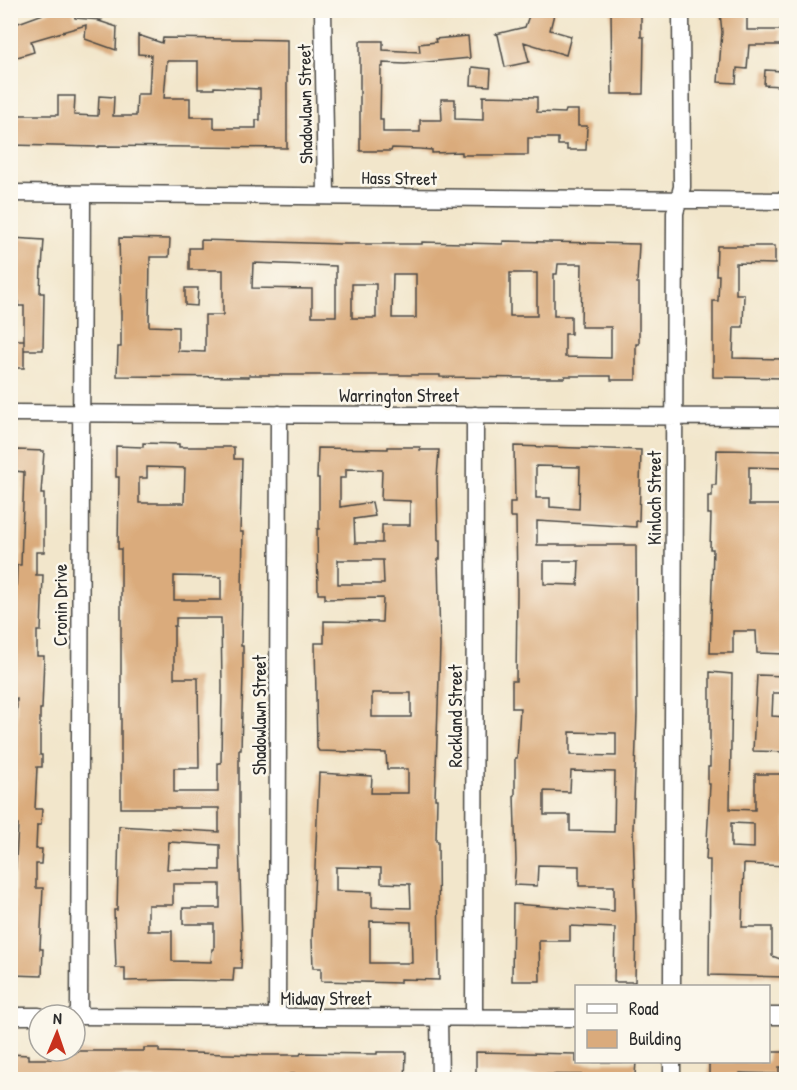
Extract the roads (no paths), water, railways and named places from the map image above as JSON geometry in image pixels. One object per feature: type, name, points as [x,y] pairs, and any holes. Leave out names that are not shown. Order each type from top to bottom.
[{"type":"street","name":"Shadowlawn Street","points":[[322,10],[326,196]]},
{"type":"street","name":"Kinloch Street","points":[[672,985],[675,213],[682,186],[681,10]]},
{"type":"street","name":"Hass Street","points":[[10,194],[786,201]]},
{"type":"street","name":"Cronin Drive","points":[[77,1003],[81,194]]},
{"type":"street","name":"Warrington Street","points":[[10,413],[786,417]]},
{"type":"street","name":"Shadowlawn Street","points":[[278,1017],[279,414]]},
{"type":"street","name":"Rockland Street","points":[[474,1018],[475,415]]},
{"type":"street","points":[[10,1016],[27,1016]]},
{"type":"street","name":"Midway Street","points":[[87,1016],[575,1018]]},
{"type":"street","points":[[770,1016],[786,1016]]},
{"type":"street","points":[[439,1017],[440,1080]]},
{"type":"street","points":[[672,1063],[672,1080]]}]
